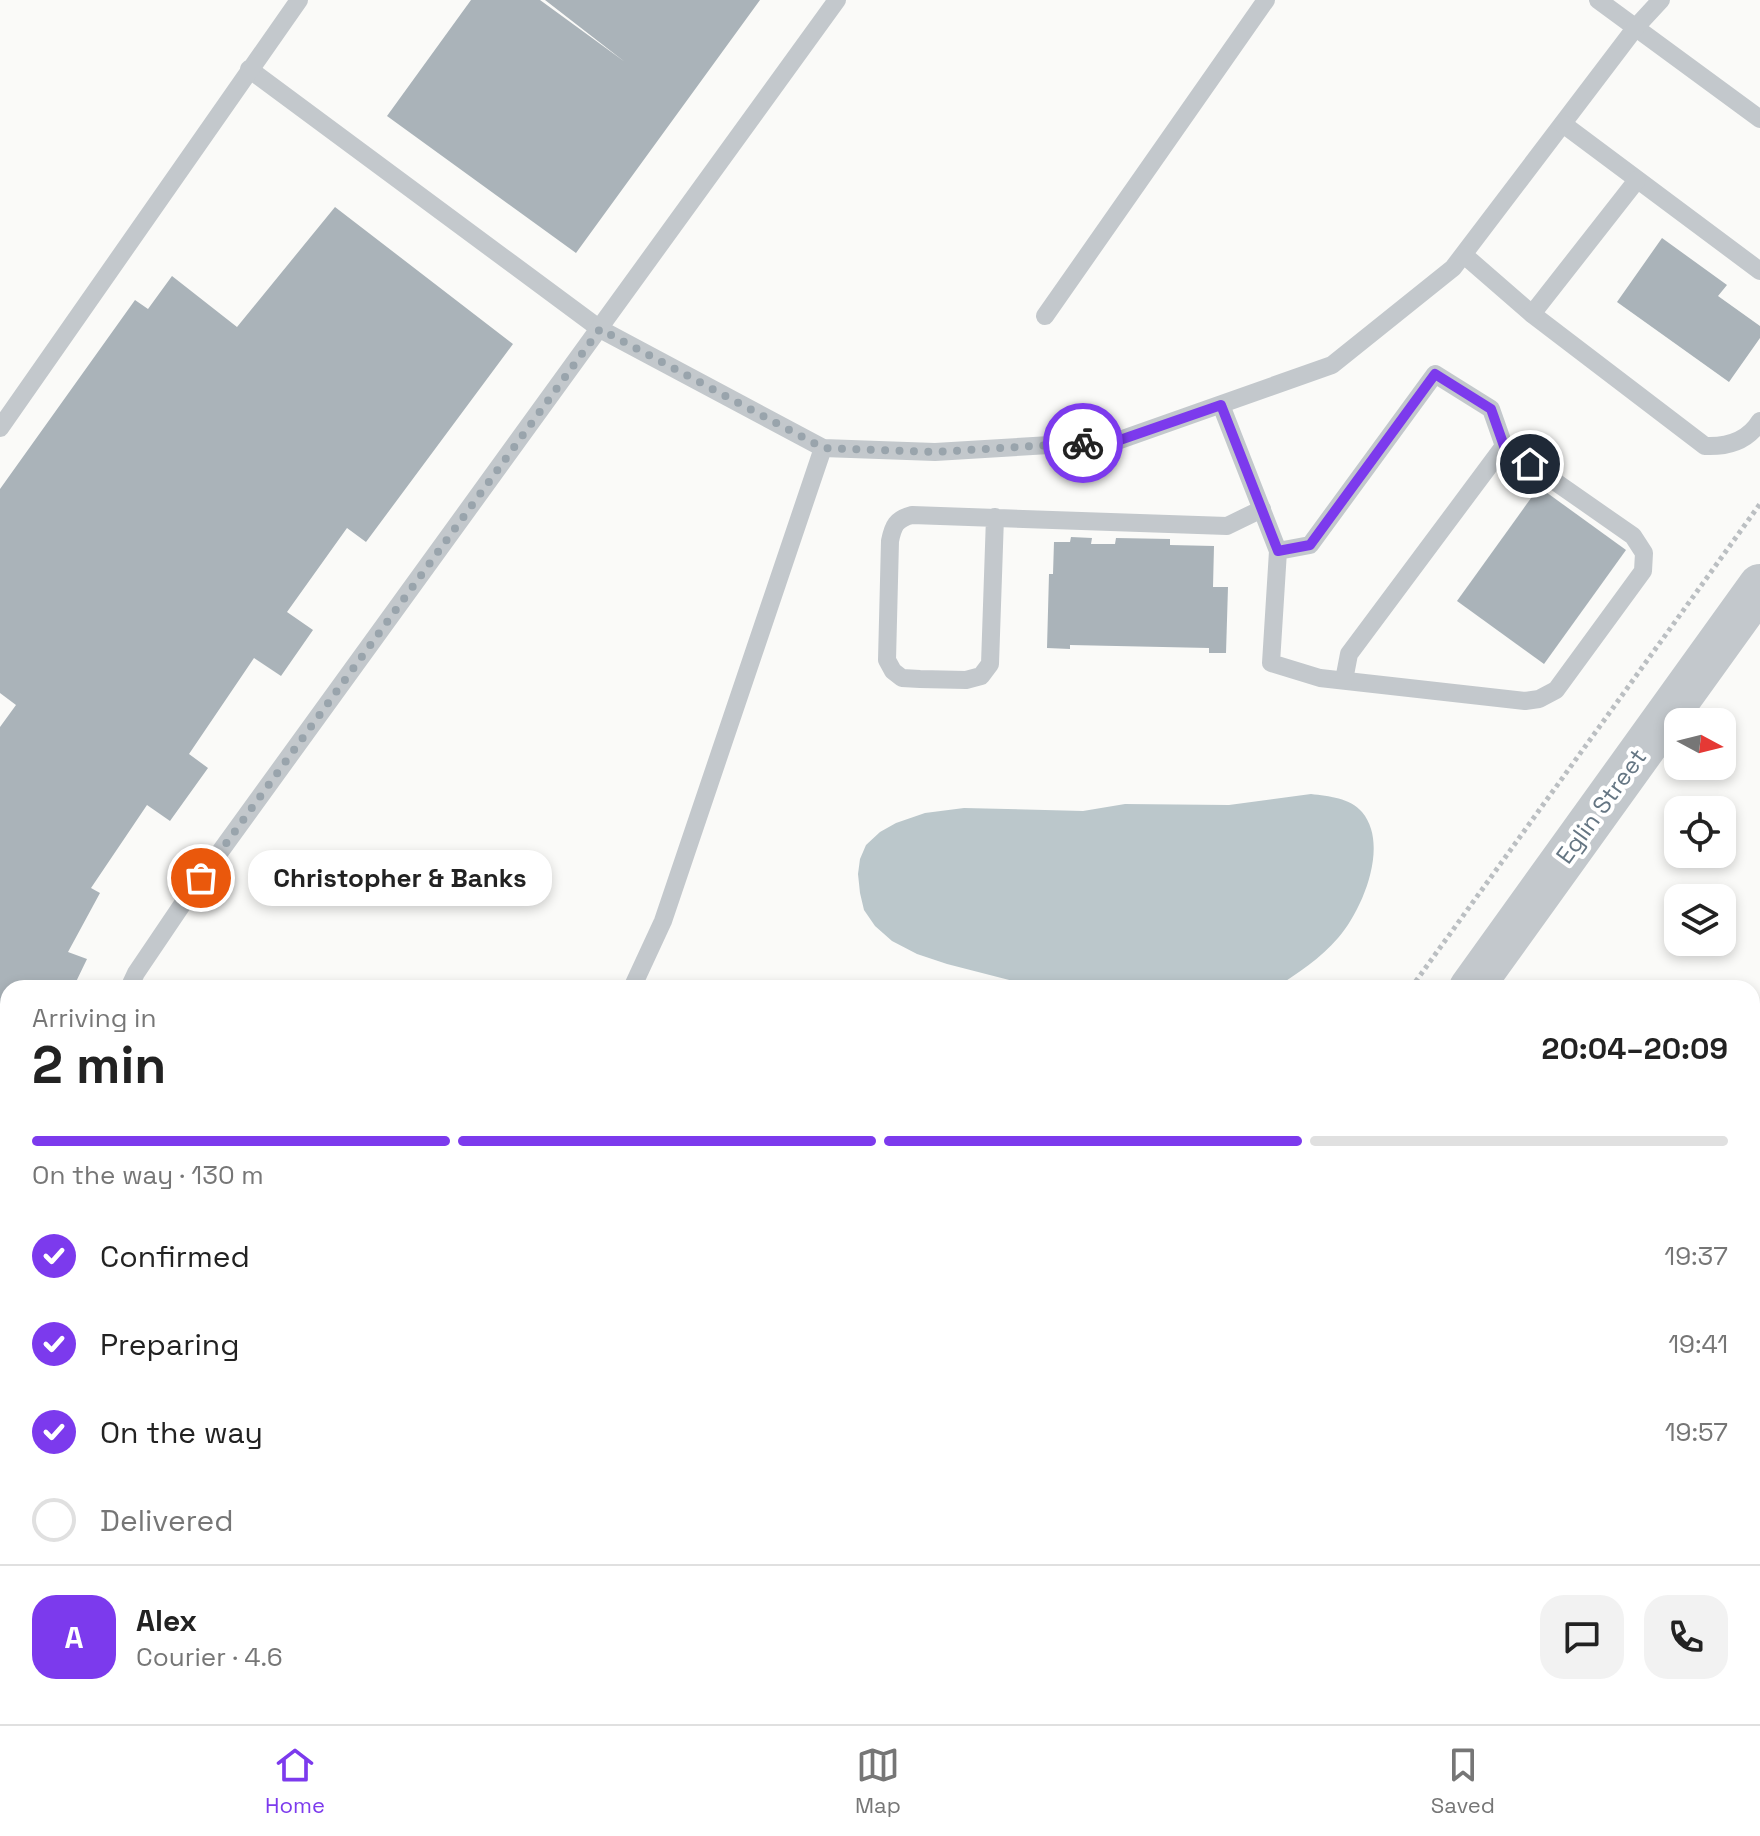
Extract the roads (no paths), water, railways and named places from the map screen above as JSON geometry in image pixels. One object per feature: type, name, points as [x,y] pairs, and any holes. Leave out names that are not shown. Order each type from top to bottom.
[{"type":"street","name":"Eglin Street","points":[[1477,980],[1760,586]]},
{"type":"lane","points":[[0,428],[299,0]]},
{"type":"lane","points":[[133,980],[188,896],[837,0]]},
{"type":"lane","points":[[1045,316],[1266,0]]},
{"type":"lane","points":[[1598,0],[1759,118]]},
{"type":"lane","points":[[249,69],[600,329],[823,448],[935,452],[1117,441],[1332,365],[1453,268],[1636,27],[1661,0]]},
{"type":"lane","points":[[1563,124],[1760,271]]},
{"type":"lane","points":[[1532,314],[1637,180]]},
{"type":"lane","points":[[1464,255],[1532,314],[1705,446],[1725,447],[1755,429],[1760,421]]},
{"type":"lane","points":[[1221,405],[1278,551],[1271,663],[1320,678],[1525,701],[1539,699],[1556,690],[1643,571],[1644,553],[1633,536],[1504,446],[1491,409],[1435,374],[1310,545],[1278,551]]},
{"type":"lane","points":[[1344,680],[1349,654],[1504,446]]},
{"type":"lane","points":[[636,980],[663,921],[823,448]]},
{"type":"lane","points":[[995,517],[990,664],[981,676],[966,680],[902,678],[893,671],[887,660],[890,541],[893,527],[901,517],[995,517],[1227,526],[1262,509]]},
{"type":"place","name":"Christopher & Banks","points":[[201,878]]}]
